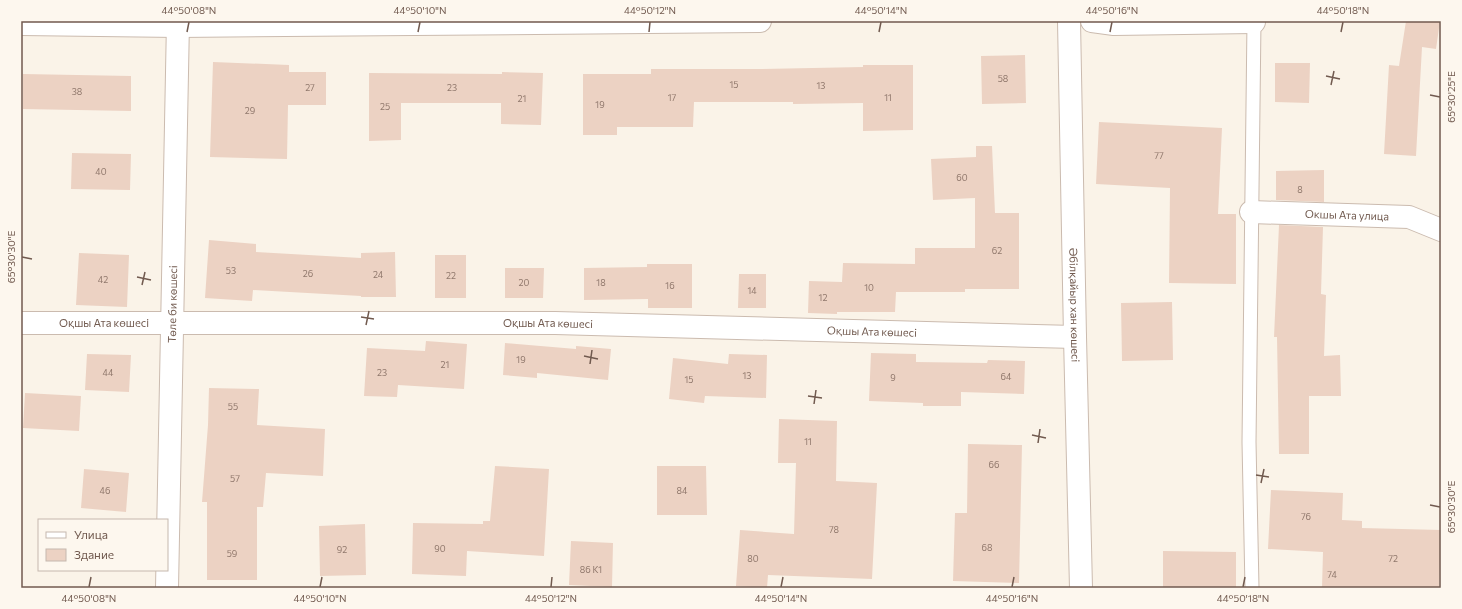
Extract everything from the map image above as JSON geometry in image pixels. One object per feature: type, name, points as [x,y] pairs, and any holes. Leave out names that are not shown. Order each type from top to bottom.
[{"type":"street","points":[[21,24],[760,21]]},
{"type":"street","name":"Әбілқайыр хан көшесі","points":[[1069,21],[1081,588]]},
{"type":"street","points":[[1092,21],[1114,24],[1254,22]]},
{"type":"street","name":"Төле би көшесі","points":[[168,588],[178,24]]},
{"type":"street","name":"Окшы Ата улица","points":[[1251,212],[1409,217],[1441,230]]},
{"type":"street","name":"Оқшы Ата көшесі","points":[[21,323],[555,323],[1075,337]]},
{"type":"lane","points":[[1252,588],[1249,442],[1254,22]]},
{"type":"building","points":[[1406,21],[1440,21],[1436,49],[1422,47],[1416,156],[1384,154],[1389,65],[1399,66]]},
{"type":"building","points":[[1025,55],[1026,103],[982,104],[981,56]]},
{"type":"building","points":[[213,62],[289,65],[289,72],[326,72],[326,105],[288,105],[287,159],[210,157]]},
{"type":"building","points":[[1275,63],[1310,63],[1309,103],[1275,102]]},
{"type":"building","points":[[863,65],[913,65],[913,130],[863,131],[863,103],[793,104],[793,102],[694,102],[693,127],[617,127],[617,135],[583,135],[583,74],[651,74],[651,69],[758,69],[863,67]]},
{"type":"building","points":[[502,72],[543,73],[541,125],[501,124],[501,103],[401,103],[401,140],[369,141],[369,73],[502,74]]},
{"type":"building","points":[[23,74],[131,76],[131,111],[23,109]]},
{"type":"building","points":[[1099,122],[1222,128],[1218,214],[1236,214],[1236,284],[1169,283],[1170,188],[1096,184]]},
{"type":"building","points":[[976,146],[992,146],[995,213],[1019,213],[1019,289],[965,289],[965,292],[896,292],[895,312],[837,312],[837,314],[808,313],[809,281],[842,282],[843,263],[915,264],[915,248],[975,248],[975,198],[933,200],[931,159],[976,157]]},
{"type":"building","points":[[72,153],[131,154],[130,190],[71,189]]},
{"type":"building","points":[[1324,170],[1324,202],[1276,200],[1276,171]]},
{"type":"building","points":[[1279,225],[1323,227],[1321,294],[1326,295],[1324,356],[1340,355],[1341,396],[1309,396],[1309,454],[1279,454],[1277,337],[1274,337]]},
{"type":"building","points":[[209,240],[256,244],[256,252],[361,258],[361,253],[395,252],[396,297],[361,297],[253,290],[252,301],[205,298]]},
{"type":"building","points":[[79,253],[129,255],[127,307],[76,305]]},
{"type":"building","points":[[435,255],[466,255],[466,298],[435,298]]},
{"type":"building","points":[[647,264],[692,264],[692,308],[648,308],[648,299],[584,300],[584,268],[647,267]]},
{"type":"building","points":[[505,268],[544,268],[543,298],[505,298]]},
{"type":"building","points":[[739,274],[766,274],[766,308],[738,308]]},
{"type":"building","points":[[1172,302],[1173,360],[1122,361],[1121,303]]},
{"type":"building","points":[[426,341],[467,344],[464,389],[398,385],[397,397],[364,396],[367,348],[425,351]]},
{"type":"building","points":[[505,343],[576,349],[576,346],[611,349],[608,380],[537,373],[537,378],[503,375]]},
{"type":"building","points":[[871,353],[916,354],[916,362],[987,363],[988,360],[1025,361],[1024,394],[961,392],[961,406],[923,406],[923,403],[869,401]]},
{"type":"building","points":[[87,354],[131,355],[129,392],[85,390]]},
{"type":"building","points":[[729,354],[767,355],[766,398],[705,396],[704,403],[669,399],[673,358],[728,364]]},
{"type":"building","points":[[209,388],[259,389],[257,425],[325,429],[323,476],[266,473],[263,507],[257,507],[257,580],[207,580],[207,502],[202,502],[208,425]]},
{"type":"building","points":[[25,393],[81,396],[79,431],[23,428]]},
{"type":"building","points":[[779,419],[837,421],[836,481],[877,483],[872,579],[768,575],[767,588],[736,586],[740,530],[794,534],[796,463],[778,463]]},
{"type":"building","points":[[968,444],[1022,445],[1019,583],[953,581],[955,513],[967,513]]},
{"type":"building","points":[[495,466],[549,469],[544,556],[467,551],[466,576],[412,574],[413,523],[483,524],[483,521],[490,521]]},
{"type":"building","points":[[657,466],[706,466],[707,515],[657,515]]},
{"type":"building","points":[[84,469],[129,473],[126,512],[81,508]]},
{"type":"building","points":[[1271,490],[1343,493],[1342,520],[1362,521],[1362,528],[1441,530],[1439,588],[1322,588],[1323,552],[1268,549]]},
{"type":"building","points":[[365,524],[366,575],[320,576],[319,526]]},
{"type":"building","points":[[571,541],[613,543],[612,587],[569,585]]},
{"type":"building","points":[[1163,551],[1236,552],[1236,588],[1163,588]]}]
